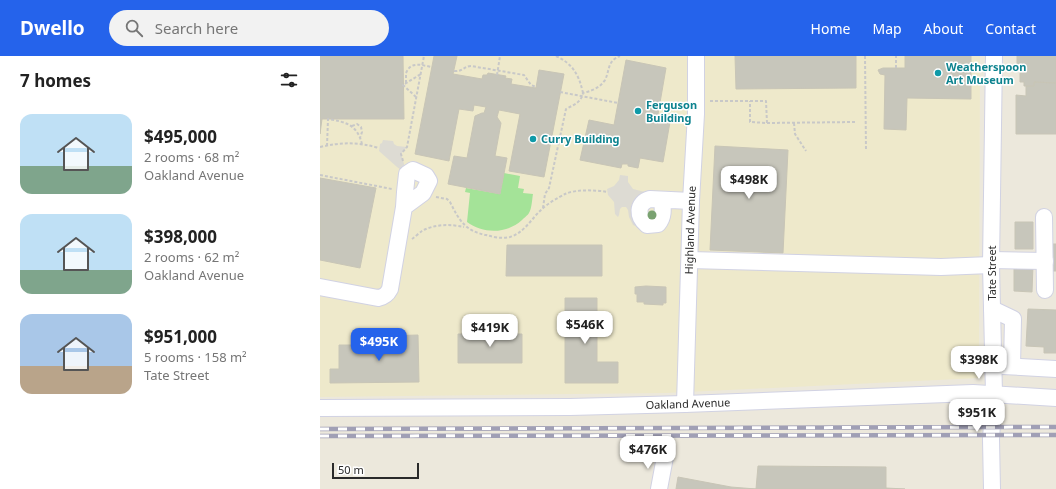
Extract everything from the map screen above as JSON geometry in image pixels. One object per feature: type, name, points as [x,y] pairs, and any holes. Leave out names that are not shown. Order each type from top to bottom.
[{"type":"street","name":"Highland Avenue","points":[[685,404],[691,202],[696,114],[696,56]]},
{"type":"street","name":"Tate Street","points":[[992,489],[991,439],[994,394],[993,366],[998,312],[991,259],[994,56]]},
{"type":"street","points":[[320,287],[378,298],[387,294],[390,289],[399,239],[408,174],[413,170],[426,176],[429,181],[423,193],[405,200]]},
{"type":"street","points":[[662,200],[691,202]]},
{"type":"street","points":[[1044,217],[1045,290]]},
{"type":"street","points":[[690,260],[941,267],[991,259],[1045,257]]},
{"type":"street","points":[[998,312],[1012,319],[1012,366]]},
{"type":"street","points":[[993,366],[1056,369]]},
{"type":"street","name":"Oakland Avenue","points":[[320,408],[556,407],[685,404],[973,393],[1056,398]]},
{"type":"street","points":[[659,489],[665,457]]},
{"type":"path","points":[[408,174],[401,154],[407,147],[424,56]]},
{"type":"path","points":[[497,75],[500,56]]},
{"type":"path","points":[[543,208],[545,194],[549,188],[566,109],[582,99],[583,94],[580,80],[572,68],[565,60],[556,56]]},
{"type":"path","points":[[583,94],[592,91],[605,81],[610,63],[614,58],[620,56]]},
{"type":"path","points":[[865,56],[866,151]]},
{"type":"path","points":[[896,56],[896,68]]},
{"type":"path","points":[[416,97],[403,85],[406,83],[406,73],[414,64],[432,67]]},
{"type":"path","points":[[454,71],[462,71],[468,66],[471,66],[524,75],[531,85],[536,87]]},
{"type":"path","points":[[406,83],[421,74]]},
{"type":"path","points":[[560,92],[618,103]]},
{"type":"path","points":[[706,100],[766,101],[767,123]]},
{"type":"path","points":[[750,101],[750,122],[856,122]]},
{"type":"path","points":[[327,146],[328,118],[352,126],[362,144]]},
{"type":"path","points":[[794,123],[794,134],[806,151]]},
{"type":"path","points":[[352,126],[357,124],[361,127],[362,132],[360,138]]},
{"type":"path","points":[[320,148],[355,142],[379,148]]},
{"type":"path","points":[[320,175],[405,200]]},
{"type":"path","points":[[423,193],[447,199],[466,227],[475,233],[502,238],[511,236],[528,224],[543,208],[558,198],[570,193],[593,191],[608,192]]},
{"type":"path","points":[[399,239],[413,239],[422,230],[436,226],[450,225],[466,227]]},
{"type":"shaded area","points":[[320,56],[980,56],[979,378],[666,393],[320,397]]},
{"type":"shaded area","points":[[383,140],[393,141],[397,146],[407,147],[401,154],[407,174],[379,151],[380,144]]},
{"type":"shaded area","points":[[620,175],[628,176],[628,182],[633,189],[645,192],[642,229],[633,225],[626,207],[622,207],[620,209],[618,217],[615,214],[614,202],[608,195],[607,189],[614,186],[619,180]]},
{"type":"green space","points":[[504,173],[520,176],[518,188],[524,189],[523,193],[533,194],[531,209],[528,214],[516,225],[495,231],[480,229],[467,222],[470,193],[465,192],[466,188],[500,194]]},
{"type":"building","points":[[320,56],[403,56],[404,119],[322,119],[320,134]]},
{"type":"building","name":"Curry Building","points":[[434,56],[457,56],[453,74],[482,79],[483,75],[487,75],[488,73],[506,76],[505,78],[512,79],[511,84],[536,88],[539,70],[564,74],[544,177],[509,171],[520,114],[499,110],[497,117],[501,123],[495,156],[507,158],[500,194],[448,184],[454,156],[467,158],[475,116],[484,113],[486,107],[474,105],[473,111],[459,109],[449,161],[415,154]]},
{"type":"building","points":[[735,56],[856,56],[856,88],[736,89]]},
{"type":"building","name":"Weatherspoon Art Museum","points":[[905,56],[971,56],[971,99],[907,98],[906,130],[884,129],[885,75],[880,74],[878,70],[883,68],[905,68]]},
{"type":"building","points":[[1017,56],[1056,56],[1056,83],[1034,82],[1034,86],[1024,86],[1024,82],[1020,82],[1020,64],[1017,64]]},
{"type":"building","name":"Ferguson Building","points":[[626,60],[666,68],[657,120],[670,122],[663,162],[640,158],[638,168],[628,166],[628,164],[622,164],[621,168],[580,160],[589,120],[614,125]]},
{"type":"building","points":[[1034,82],[1056,83],[1056,134],[1016,134],[1016,95],[1026,96],[1026,86],[1034,86]]},
{"type":"building","points":[[715,146],[788,150],[783,253],[710,250]]},
{"type":"building","points":[[320,178],[376,188],[360,268],[320,260]]},
{"type":"building","points":[[1015,222],[1033,222],[1033,249],[1015,249]]},
{"type":"building","points":[[1051,244],[1056,244],[1056,271],[1051,271]]},
{"type":"building","points":[[507,245],[602,245],[602,276],[506,276]]},
{"type":"building","points":[[1014,264],[1033,265],[1032,292],[1014,291]]},
{"type":"building","points":[[635,287],[666,287],[666,303],[663,303],[663,305],[637,302]]},
{"type":"building","points":[[565,298],[597,298],[597,362],[618,362],[618,383],[565,383]]},
{"type":"building","points":[[1028,309],[1056,310],[1056,353],[1044,353],[1044,347],[1026,346]]},
{"type":"building","points":[[458,334],[522,334],[522,363],[458,363]]},
{"type":"building","points":[[418,335],[419,382],[330,383],[330,369],[339,369],[339,345],[384,345],[383,336]]},
{"type":"building","points":[[758,466],[886,467],[886,488],[905,489],[756,489]]},
{"type":"building","points":[[678,477],[731,487],[756,489],[676,489]]},
{"type":"railway","points":[[320,429],[1056,427]]},
{"type":"railway","points":[[320,436],[1056,435]]},
{"type":"place","name":"Weatherspoon Art Museum","points":[[938,73]]},
{"type":"place","name":"Ferguson Building","points":[[638,111]]},
{"type":"place","name":"Curry Building","points":[[533,139]]}]
